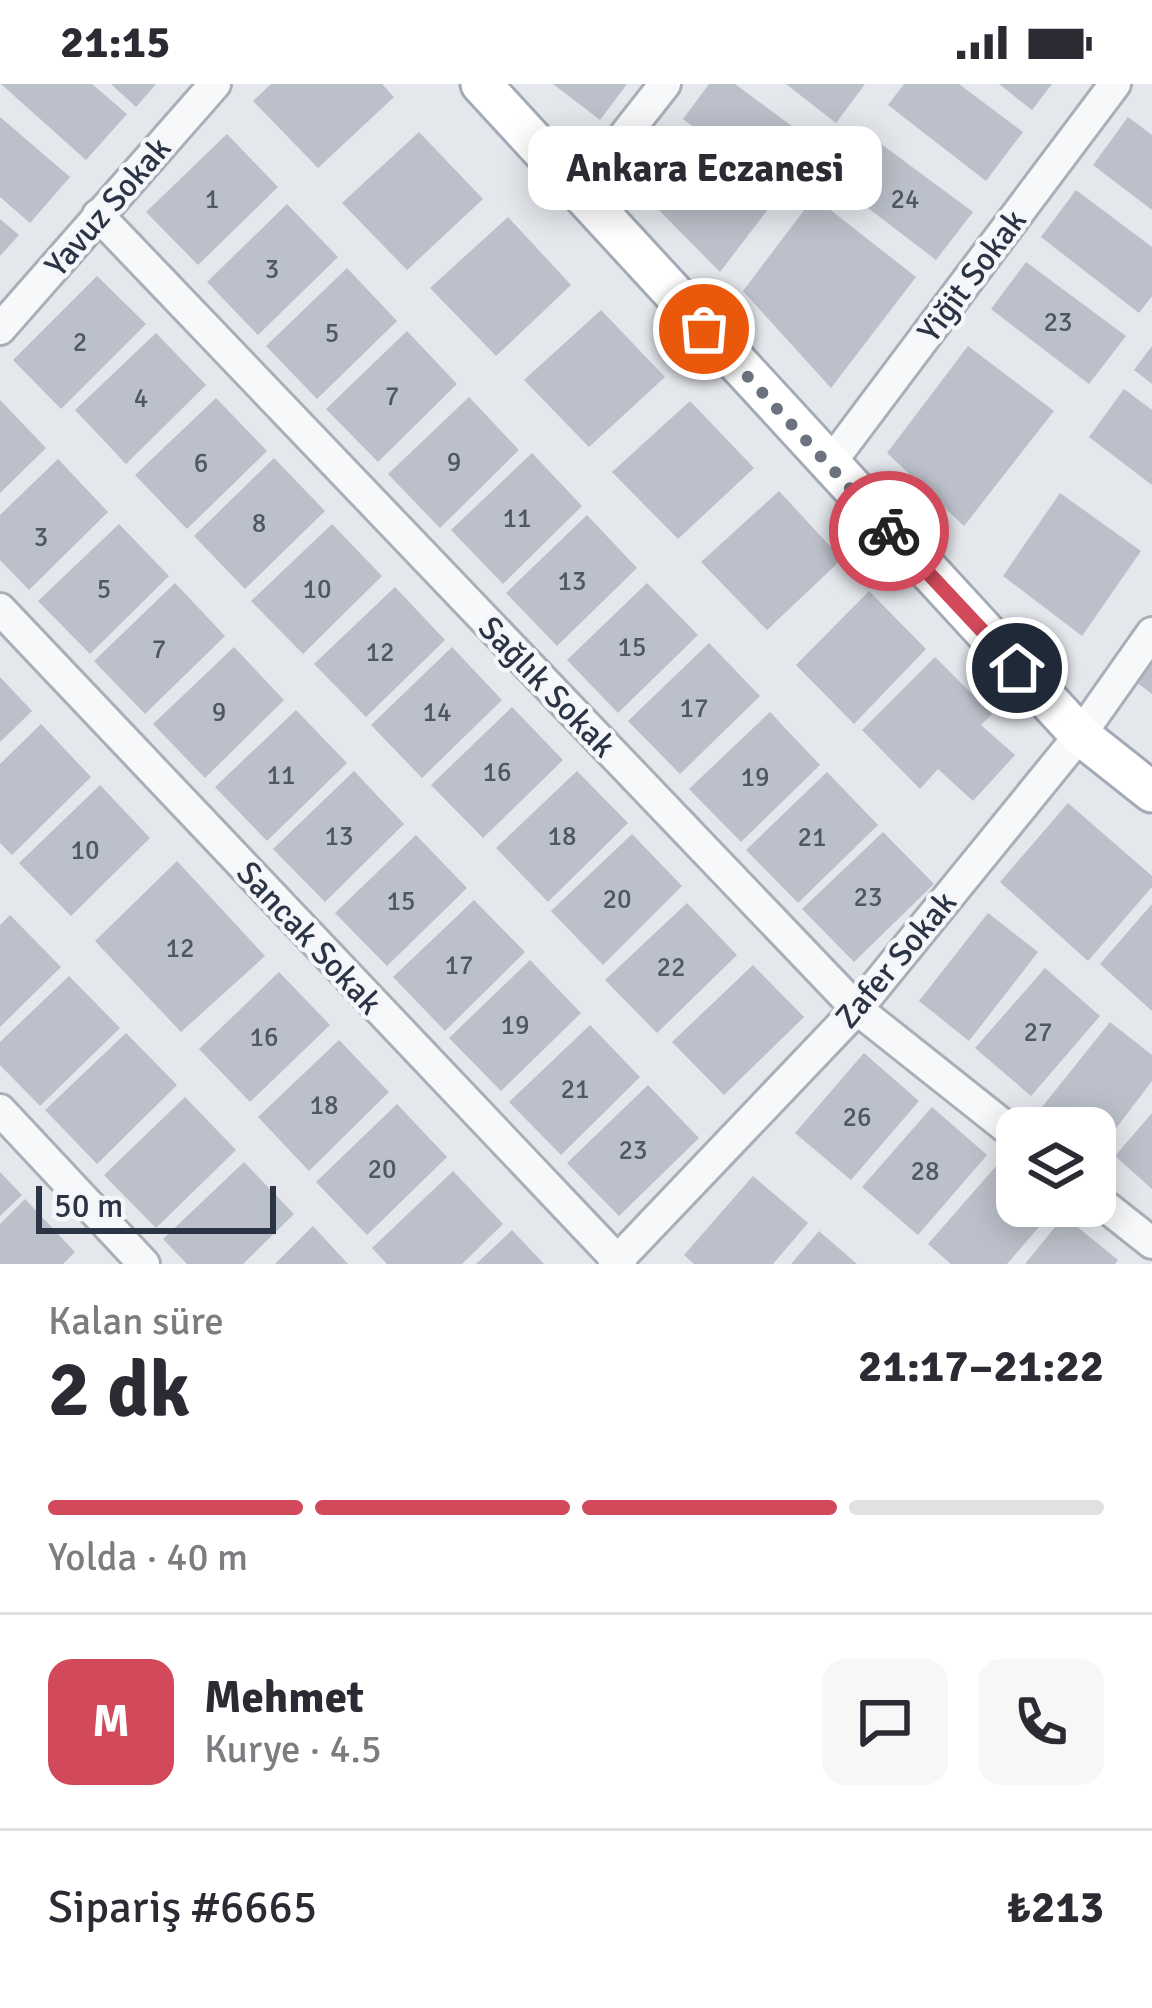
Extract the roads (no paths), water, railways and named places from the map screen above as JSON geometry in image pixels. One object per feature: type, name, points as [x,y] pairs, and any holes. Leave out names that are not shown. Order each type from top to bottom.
[{"type":"main road","points":[[481,84],[1079,734],[1152,792]]},
{"type":"street","name":"Yavuz Sokak","points":[[0,329],[215,84]]},
{"type":"street","points":[[580,191],[665,84]]},
{"type":"street","name":"Yiğit Sokak","points":[[828,466],[1115,84]]},
{"type":"street","name":"Sağlık Sokak","points":[[98,215],[856,1009],[996,1119]]},
{"type":"street","name":"Sancak Sokak","points":[[0,609],[617,1263]]},
{"type":"street","name":"Zafer Sokak","points":[[617,1263],[856,1009],[1079,734],[1152,633]]},
{"type":"street","points":[[0,1110],[144,1264]]},
{"type":"street","points":[[1116,1215],[1152,1244]]},
{"type":"place","name":"Ankara Eczanesi","points":[[704,329]]}]
